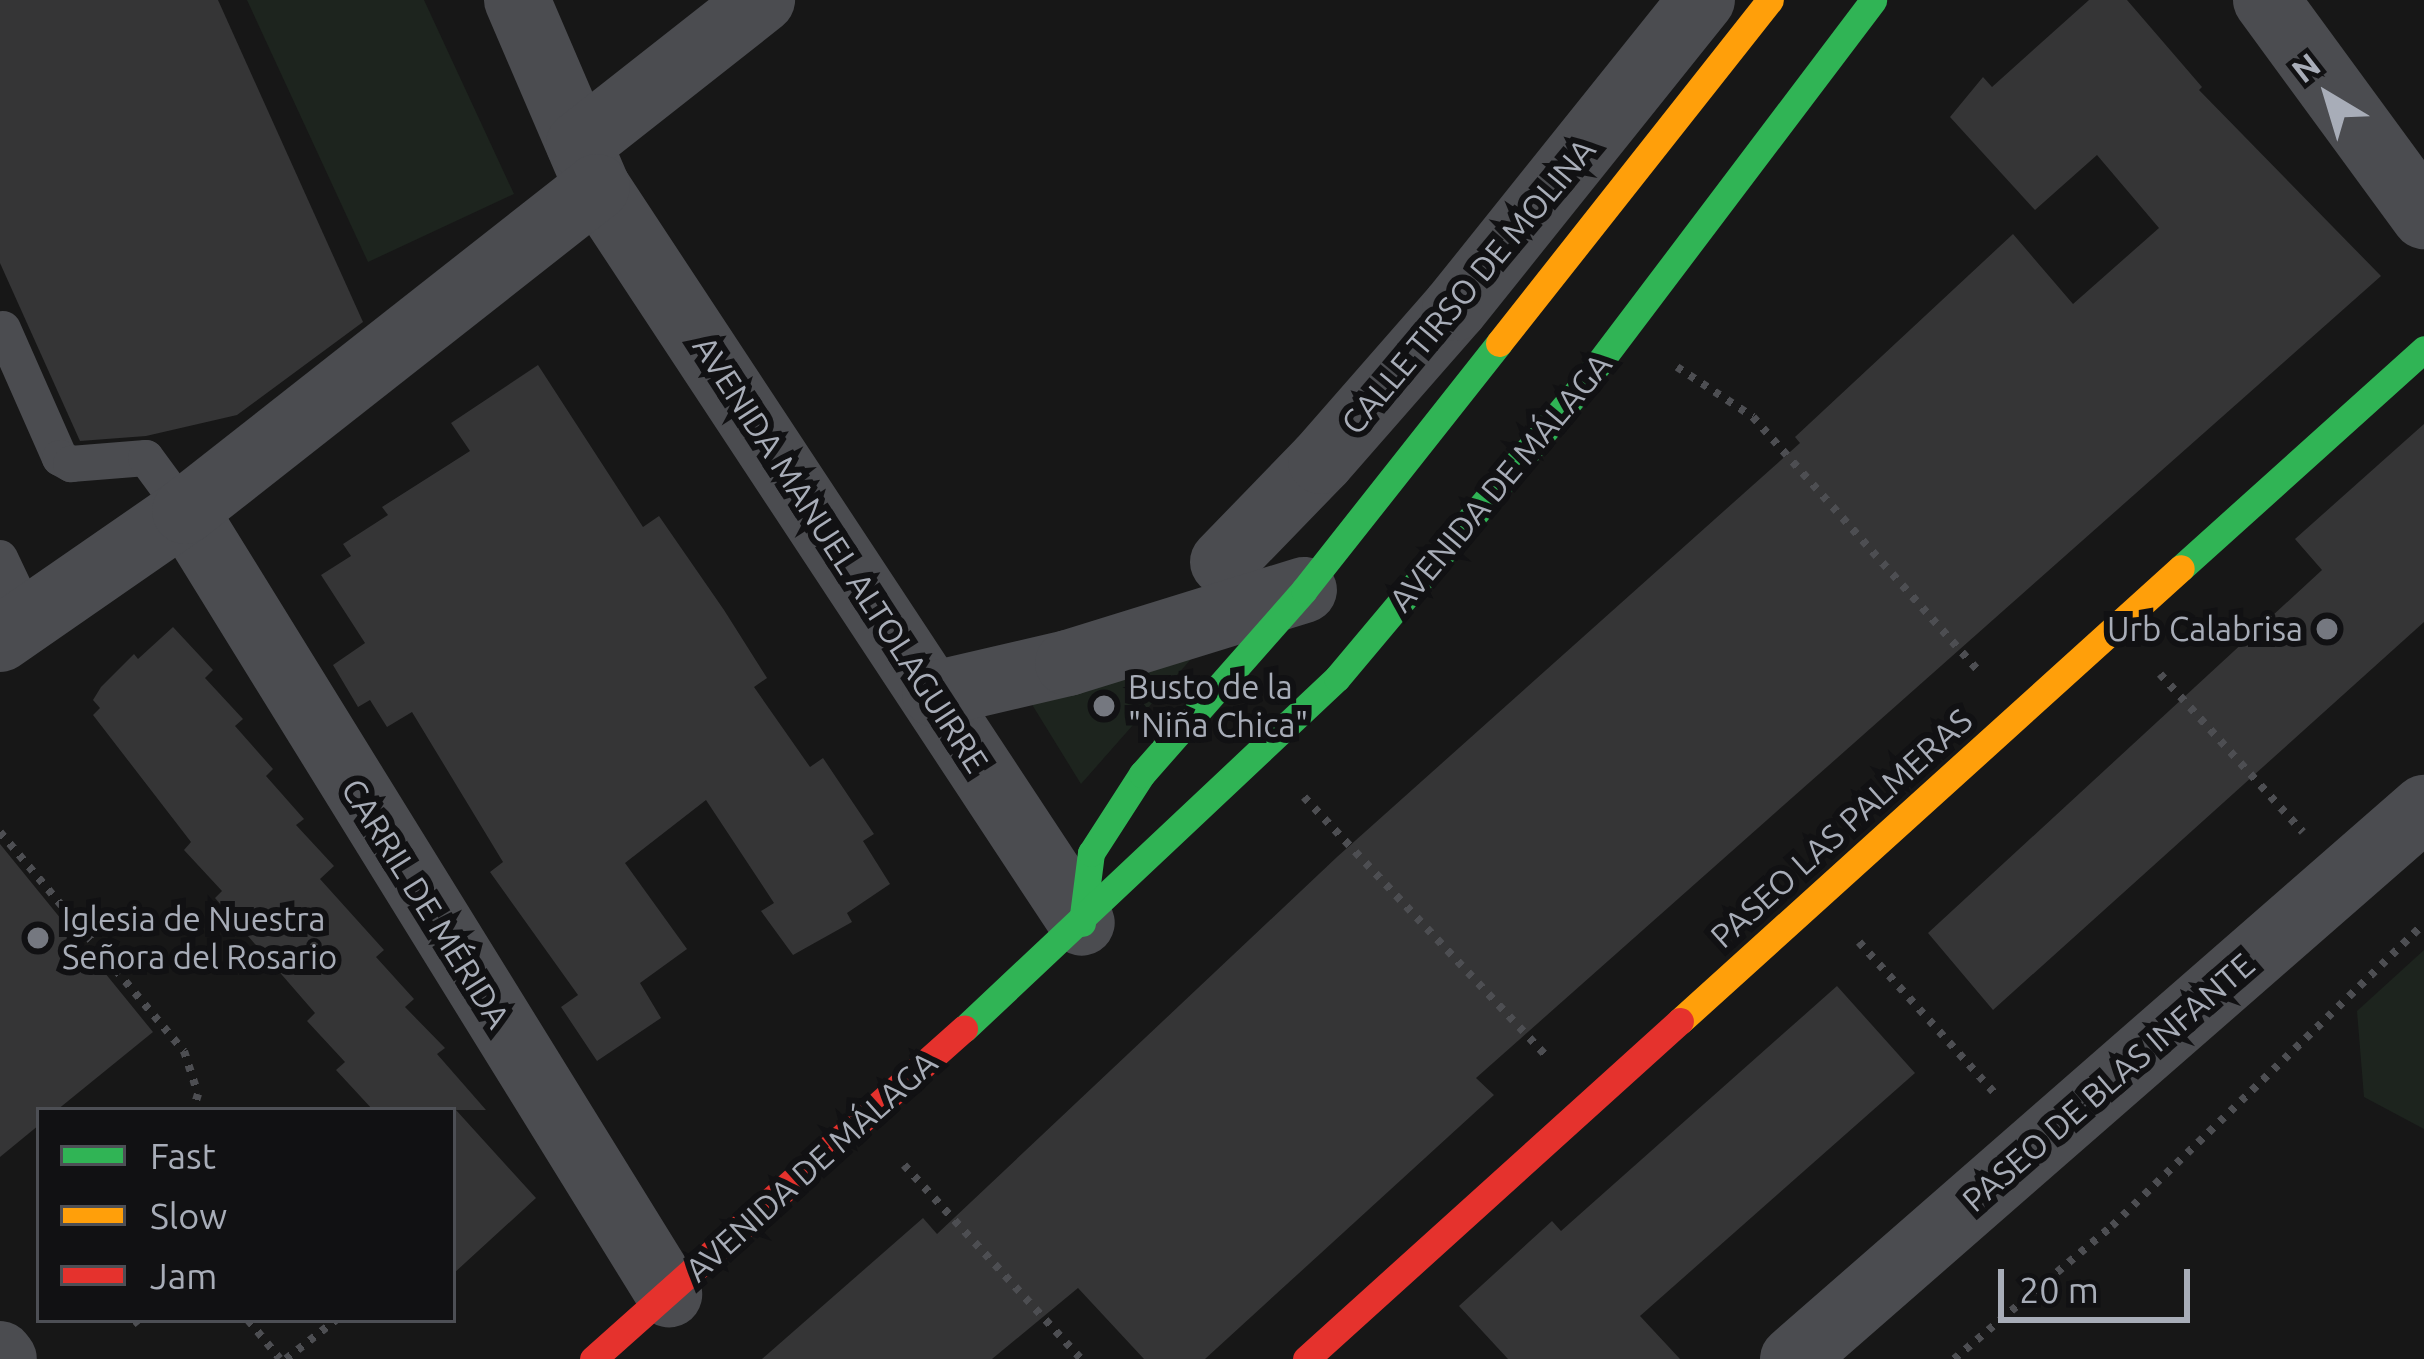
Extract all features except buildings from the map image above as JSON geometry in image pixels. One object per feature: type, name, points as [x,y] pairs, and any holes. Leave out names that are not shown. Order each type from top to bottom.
[{"type":"main road","name":"AVENIDA DE MÁLAGA","points":[[593,1359],[1082,923],[1337,678],[1580,388],[1873,0]]},
{"type":"main road","points":[[1082,923],[1091,854],[1142,774],[1304,590],[1744,7]]},
{"type":"main road","name":"PASEO LAS PALMERAS","points":[[1306,1359],[2424,349]]},
{"type":"street","name":"AVENIDA MANUEL ALTOLAGUIRRE","points":[[517,0],[588,166],[1082,923]]},
{"type":"street","points":[[14,628],[185,511],[588,166],[762,0]]},
{"type":"street","points":[[2266,0],[2424,217]]},
{"type":"street","name":"CALLE TIRSO DE MOLINA","points":[[1223,562],[1321,461],[1455,308],[1744,7]]},
{"type":"street","name":"CARRIL DE MÉRIDA","points":[[185,511],[669,1294]]},
{"type":"street","points":[[935,694],[1068,663],[1304,590]]},
{"type":"street","name":"PASEO DE BLAS INFANTE","points":[[1793,1359],[2424,808]]},
{"type":"lane","points":[[2,328],[60,458],[71,464],[146,458],[185,511]]},
{"type":"lane","points":[[0,558],[14,628]]},
{"type":"path","points":[[1676,367],[1753,417],[2018,716]]},
{"type":"path","points":[[2117,627],[2344,878]]},
{"type":"path","points":[[1262,752],[1590,1103]]},
{"type":"path","points":[[0,832],[184,1051],[197,1094],[194,1107]]},
{"type":"path","points":[[1818,897],[2038,1142]]},
{"type":"path","points":[[1954,1359],[2112,1226],[2424,924]]},
{"type":"path","points":[[863,1120],[1081,1359]]},
{"type":"path","points":[[251,1323],[283,1359],[332,1323]]},
{"type":"shaded area","points":[[247,0],[424,0],[514,194],[368,262]]},
{"type":"shaded area","points":[[1199,650],[1081,784],[1028,698]]},
{"type":"shaded area","points":[[2424,950],[2424,1129],[2364,1097],[2357,1011]]},
{"type":"traffic: fast","points":[[964,1029],[1337,678],[1580,388],[1873,0]]},
{"type":"traffic: fast","points":[[1082,923],[1091,853],[1142,774],[1304,590],[1499,343]]},
{"type":"traffic: fast","points":[[2181,568],[2424,349]]},
{"type":"traffic: slow","points":[[1499,343],[1770,0]]},
{"type":"traffic: slow","points":[[1680,1021],[2181,568]]},
{"type":"traffic: jam","points":[[1306,1359],[1680,1021]]},
{"type":"traffic: jam","points":[[593,1359],[964,1029]]},
{"type":"place","name":"Urb Calabrisa","points":[[2327,629]]},
{"type":"place","name":"Busto de la \"Niña Chica\"","points":[[1104,706]]},
{"type":"place","name":"Iglesia de Nuestra Señora del Rosario","points":[[38,938]]}]
